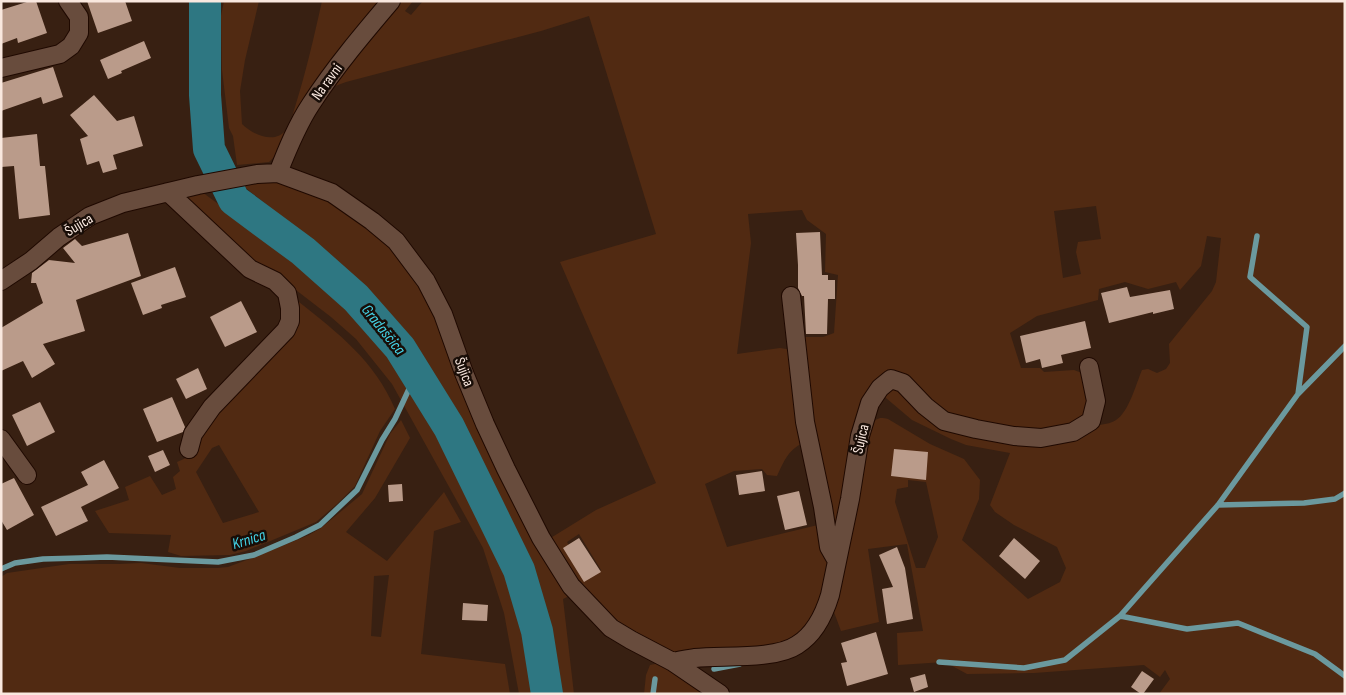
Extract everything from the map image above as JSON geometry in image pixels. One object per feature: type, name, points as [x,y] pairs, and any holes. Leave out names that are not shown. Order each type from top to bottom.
[{"type":"street","points":[[1,68],[60,54],[71,46],[79,33],[79,17],[68,1]]},
{"type":"street","name":"Na ravni","points":[[278,173],[287,149],[310,105],[355,43],[391,1]]},
{"type":"street","name":"Šujica","points":[[1,281],[90,216],[123,203],[198,185],[257,174],[278,173],[332,193],[372,221],[396,241],[426,281],[443,314],[464,373],[502,460],[541,538],[571,586],[611,628],[673,662],[720,694]]},
{"type":"street","points":[[168,192],[250,268],[275,281],[287,293],[290,308],[290,321],[286,330],[212,407],[193,434],[189,450]]},
{"type":"street","points":[[791,296],[805,422],[823,507],[829,547],[837,561]]},
{"type":"street","name":"Šujica","points":[[673,662],[695,658],[779,652],[796,646],[813,632],[825,611],[837,561],[860,436],[870,404],[880,388],[891,379],[903,383],[925,406],[944,421],[1014,436],[1041,438],[1073,432],[1092,421],[1096,400],[1089,367]]},
{"type":"street","points":[[1,440],[27,475]]},
{"type":"shaded area","points":[[224,1],[259,1],[245,60],[240,91],[242,124],[258,135],[276,137],[287,129],[291,121],[322,1],[385,1],[278,153],[269,162],[237,165],[233,136],[229,128],[222,70],[221,16]]},
{"type":"shaded area","points":[[398,1],[413,1],[405,11],[411,15],[423,1],[1345,1],[1345,694],[1159,694],[1170,679],[1165,670],[1160,677],[1144,665],[1034,673],[967,674],[945,662],[898,665],[897,633],[923,631],[907,544],[868,549],[879,622],[841,631],[831,604],[871,425],[880,418],[888,419],[930,444],[964,459],[980,480],[979,499],[962,540],[1028,599],[1060,582],[1066,568],[1057,547],[1014,525],[995,512],[990,505],[1010,453],[966,445],[951,439],[912,420],[886,398],[884,394],[895,385],[984,438],[1096,426],[1114,421],[1125,411],[1142,370],[1148,369],[1157,373],[1166,369],[1170,363],[1169,344],[1212,291],[1216,282],[1221,238],[1207,236],[1201,266],[1180,290],[1176,282],[1148,289],[1125,282],[1099,289],[1098,300],[1037,316],[1010,333],[1021,368],[1040,368],[1044,372],[1074,370],[1082,373],[1088,395],[1086,410],[1080,420],[1065,428],[1030,431],[952,418],[887,373],[881,376],[866,397],[845,504],[831,545],[801,337],[823,337],[834,333],[838,275],[825,272],[826,234],[807,220],[802,210],[748,214],[751,243],[737,354],[780,348],[793,350],[803,443],[790,453],[777,476],[767,475],[762,469],[734,471],[705,484],[727,547],[822,524],[829,558],[829,575],[808,630],[769,649],[676,653],[632,635],[598,608],[581,589],[549,539],[596,510],[656,483],[560,262],[656,234],[589,16],[541,31],[346,82],[327,89]],"holes":[[[1096,206],[1101,239],[1078,242],[1076,252],[1081,274],[1063,278],[1054,211]],[[908,480],[926,482],[938,537],[925,568],[916,568],[895,502],[897,489],[908,487]],[[579,534],[601,570],[588,578],[567,542]]]},
{"type":"shaded area","points":[[272,180],[326,199],[370,228],[392,249],[411,272],[439,321],[457,379],[511,495],[569,596],[563,599],[574,694],[558,694],[551,642],[538,584],[434,375],[392,319],[332,257],[242,185]]},
{"type":"shaded area","points":[[202,192],[334,290],[391,349],[403,378],[419,406],[434,422],[472,490],[516,585],[536,669],[537,694],[519,694],[504,613],[483,548],[392,384],[356,339],[279,277],[237,248],[183,196]]},
{"type":"shaded area","points":[[299,302],[328,325],[366,362],[387,392],[395,409],[380,431],[355,486],[316,522],[246,551],[230,555],[181,556],[168,552],[171,535],[109,533],[95,511],[129,500],[125,487],[150,476],[162,495],[176,489],[173,477],[180,471],[177,462],[195,454],[197,432]],"holes":[[[219,445],[259,512],[223,523],[196,472],[212,448]]]},
{"type":"shaded area","points":[[401,420],[410,438],[375,498],[346,532],[387,561],[444,492],[461,522],[434,531],[421,654],[505,664],[510,694],[1,694],[1,577],[7,573],[69,564],[141,563],[180,568],[228,567],[309,535],[321,528],[362,494],[390,434]],"holes":[[[389,575],[381,637],[371,636],[374,576]]]},
{"type":"shaded area","points":[[660,663],[711,694],[644,694],[646,675],[650,665]]},
{"type":"building","points":[[36,1],[47,33],[18,43],[17,38],[1,44],[1,10]]},
{"type":"building","points":[[87,1],[125,1],[132,21],[98,33]]},
{"type":"building","points":[[144,41],[151,58],[108,79],[100,60]]},
{"type":"building","points":[[53,67],[63,97],[43,104],[41,97],[1,111],[1,83]]},
{"type":"building","points":[[94,95],[117,121],[134,116],[143,146],[113,155],[117,169],[103,173],[99,161],[87,165],[80,139],[88,136],[70,115]]},
{"type":"building","points":[[37,134],[40,166],[45,166],[50,215],[19,219],[14,166],[1,167],[1,138]]},
{"type":"building","points":[[820,232],[822,275],[828,275],[828,280],[835,280],[835,299],[828,299],[827,334],[806,334],[804,296],[802,296],[798,288],[796,233]]},
{"type":"building","points":[[128,233],[141,276],[76,300],[85,331],[43,344],[55,364],[32,378],[23,361],[1,371],[1,328],[43,303],[36,283],[31,283],[32,273],[49,260],[75,263],[63,248],[75,239],[82,246]]},
{"type":"building","points":[[175,267],[186,297],[161,305],[162,308],[143,315],[131,283]]},
{"type":"building","points":[[1127,287],[1130,297],[1170,290],[1174,309],[1109,323],[1101,293]]},
{"type":"building","points":[[241,301],[257,332],[225,347],[210,317]]},
{"type":"building","points":[[1085,321],[1091,348],[1061,355],[1063,363],[1042,368],[1040,359],[1026,363],[1020,336]]},
{"type":"building","points":[[198,368],[207,389],[186,399],[176,379]]},
{"type":"building","points":[[172,397],[185,427],[183,432],[157,442],[143,409]]},
{"type":"building","points":[[40,402],[55,432],[27,446],[12,415]]},
{"type":"building","points":[[894,449],[928,452],[926,480],[891,476]]},
{"type":"building","points":[[163,450],[170,465],[155,472],[148,456]]},
{"type":"building","points":[[104,460],[119,488],[81,507],[88,521],[56,536],[41,507],[88,485],[81,472]]},
{"type":"building","points":[[762,471],[765,491],[739,495],[736,475]]},
{"type":"building","points":[[14,478],[34,515],[7,530],[1,520],[1,484]]},
{"type":"building","points":[[402,484],[403,501],[389,502],[388,485]]},
{"type":"building","points":[[799,491],[807,525],[785,530],[777,496]]},
{"type":"building","points":[[579,538],[601,572],[584,582],[563,548]]},
{"type":"building","points":[[1014,538],[1040,561],[1025,579],[999,556]]},
{"type":"building","points":[[897,547],[905,568],[913,619],[887,624],[882,589],[893,587],[879,555]]},
{"type":"building","points":[[463,603],[488,605],[487,621],[462,620]]},
{"type":"building","points":[[876,632],[888,674],[847,686],[841,663],[847,662],[841,643]]},
{"type":"building","points":[[1142,671],[1154,679],[1143,694],[1141,694],[1131,687]]},
{"type":"building","points":[[925,674],[928,687],[914,692],[910,678]]},
{"type":"waterway","name":"Gradaščica","points":[[205,1],[205,95],[209,149],[234,200],[303,251],[356,298],[400,348],[449,427],[519,570],[537,631],[547,694]]},
{"type":"waterway","points":[[1257,236],[1250,277],[1307,327],[1298,394]]},
{"type":"waterway","points":[[939,662],[1024,668],[1065,660],[1120,616],[1218,505],[1298,394],[1345,346]]},
{"type":"waterway","name":"Krnica","points":[[1,569],[15,563],[43,559],[107,557],[218,562],[254,555],[296,537],[320,525],[357,490],[382,440],[395,419],[416,374]]},
{"type":"waterway","points":[[1218,505],[1304,503],[1335,499],[1345,493]]},
{"type":"waterway","points":[[1120,616],[1187,629],[1238,623],[1315,654],[1345,676]]},
{"type":"waterway","points":[[714,669],[740,664]]},
{"type":"waterway","points":[[653,694],[655,679]]}]
